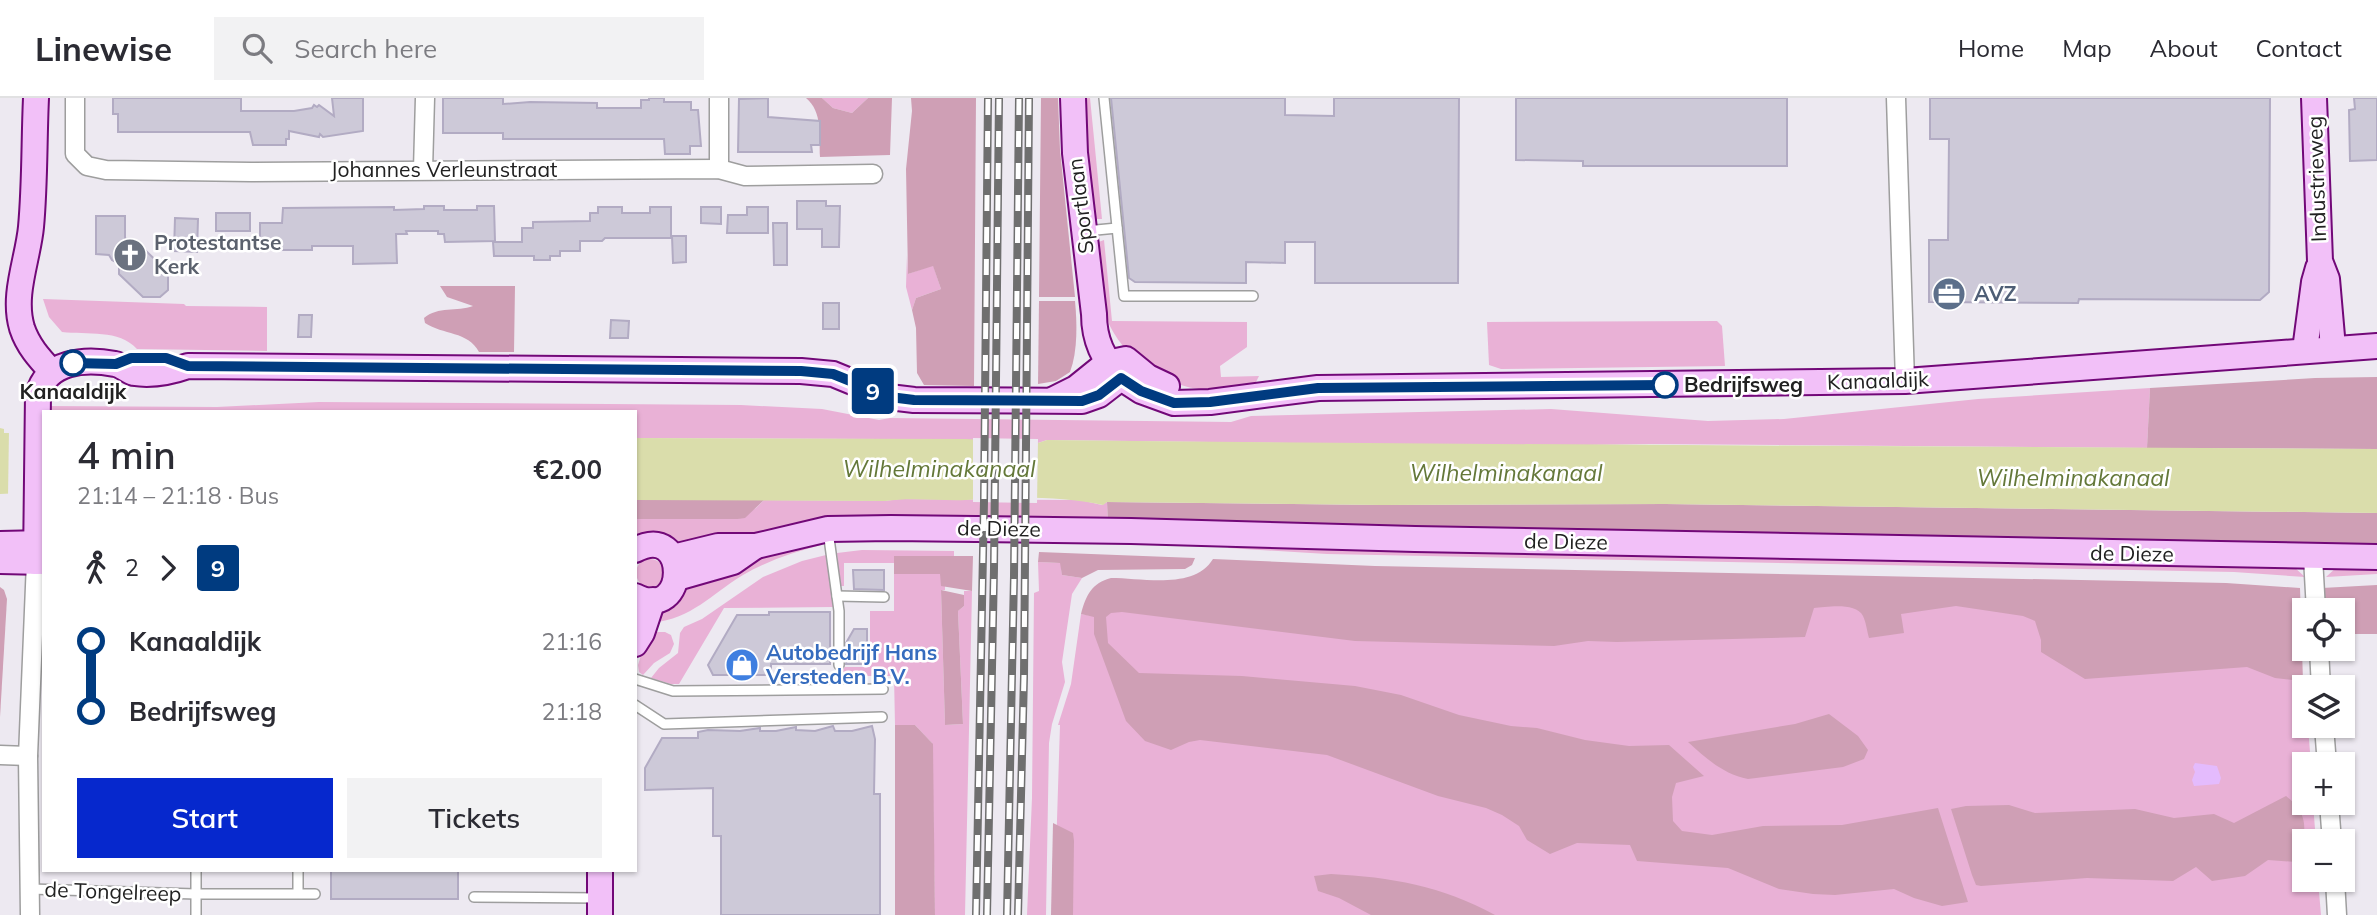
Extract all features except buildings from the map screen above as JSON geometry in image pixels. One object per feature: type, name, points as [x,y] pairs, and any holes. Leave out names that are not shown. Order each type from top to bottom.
[{"type":"street","points":[[36,98],[31,228],[19,295],[19,311],[29,345],[52,372]]},
{"type":"street","name":"Johannes Verleunstraat","points":[[75,98],[75,154],[87,166],[106,170],[719,169],[745,176],[873,174]]},
{"type":"street","points":[[424,170],[425,98]]},
{"type":"street","points":[[719,98],[719,169]]},
{"type":"street","name":"Sportlaan","points":[[1073,98],[1075,153],[1094,333],[1118,367]]},
{"type":"street","points":[[1896,98],[1905,382]]},
{"type":"street","name":"Industrieweg","points":[[2305,350],[2314,282],[2320,261],[2314,98]]},
{"type":"street","name":"Industrieweg","points":[[2320,261],[2327,279],[2333,348]]},
{"type":"street","name":"Kanaaldijk","points":[[1118,367],[1141,391],[1174,403],[1210,402],[1318,388],[1905,382],[2377,346]]},
{"type":"street","points":[[30,915],[28,756],[40,552],[36,517],[36,408],[40,387],[52,372],[62,365],[116,364],[131,358],[166,358],[188,366],[801,371],[833,374],[890,397],[914,400],[1048,402],[1082,401],[1099,395],[1118,367]]},
{"type":"street","name":"de Dieze","points":[[675,568],[733,562],[756,546],[828,529],[891,528],[2377,557]]},
{"type":"street","points":[[0,544],[40,552]]},
{"type":"street","points":[[637,549],[657,546],[675,568],[666,595],[644,598],[642,633],[637,641]]},
{"type":"street","points":[[0,561],[40,552]]},
{"type":"street","points":[[2313,557],[2315,598]]},
{"type":"street","points":[[0,755],[28,756]]},
{"type":"street","points":[[600,872],[600,906]]},
{"type":"street","points":[[2336,892],[2337,915]]},
{"type":"lane","points":[[1104,98],[1124,296],[1253,296]]},
{"type":"lane","points":[[1084,231],[1117,228]]},
{"type":"lane","points":[[828,529],[837,596],[839,665]]},
{"type":"lane","points":[[837,596],[884,597]]},
{"type":"lane","points":[[637,680],[673,691],[883,689]]},
{"type":"lane","points":[[637,706],[664,724],[882,718]]},
{"type":"lane","name":"de Tongelreep","points":[[196,872],[196,915]]},
{"type":"lane","points":[[298,872],[298,893]]},
{"type":"lane","name":"de Tongelreep","points":[[30,889],[315,894]]},
{"type":"lane","points":[[474,897],[600,906]]},
{"type":"shaded area","points":[[806,98],[822,98],[833,108],[852,113],[868,98],[892,98],[890,155],[820,157],[818,117]]},
{"type":"shaded area","points":[[822,98],[868,98],[852,113],[833,108]]},
{"type":"shaded area","points":[[911,98],[976,98],[974,386],[924,385],[917,373],[916,328],[912,310],[916,298],[941,289],[933,266],[908,274],[906,169]]},
{"type":"shaded area","points":[[1041,98],[1058,98],[1060,150],[1075,297],[1039,297]]},
{"type":"shaded area","points":[[1082,98],[1090,98],[1102,219],[1092,219]]},
{"type":"shaded area","points":[[1104,240],[1112,321],[1247,322],[1247,347],[1220,366],[1221,377],[1259,376],[1255,384],[1217,390],[1177,384],[1144,366],[1130,353],[1109,324],[1103,307],[1096,243]]},
{"type":"shaded area","points":[[907,255],[908,274],[933,265],[941,289],[916,298],[912,310],[906,287]]},
{"type":"shaded area","points":[[440,286],[515,286],[514,352],[479,352],[468,340],[425,323],[424,318],[429,314],[473,306],[447,297]]},
{"type":"shaded area","points":[[43,299],[267,307],[267,351],[137,349],[121,338],[62,332],[49,317]]},
{"type":"shaded area","points":[[1039,301],[1075,301],[1076,346],[1070,372],[1056,381],[1038,384]]},
{"type":"shaded area","points":[[1717,321],[1722,326],[1725,366],[1501,369],[1489,365],[1487,322]]},
{"type":"shaded area","points":[[2377,377],[2377,449],[2147,448],[2150,388]]},
{"type":"shaded area","points":[[2150,388],[2147,448],[1650,444],[1526,446],[1047,440],[1038,443],[637,438],[637,410],[45,410],[43,406],[217,407],[319,402],[741,405],[822,409],[879,420],[1231,422],[1251,416],[1551,409],[1708,421],[1784,419],[1978,399]]},
{"type":"shaded area","points":[[637,500],[764,500],[745,518],[637,519]]},
{"type":"shaded area","points":[[764,500],[1080,500],[1102,505],[1107,502],[1108,522],[816,521],[693,546],[637,540],[637,519],[738,519]]},
{"type":"shaded area","points":[[1107,502],[1665,504],[2377,513],[2377,548],[1108,522]]},
{"type":"shaded area","points":[[818,539],[821,545],[762,565],[690,611],[652,623],[654,616],[698,578]]},
{"type":"shaded area","points":[[1230,543],[2294,567],[2305,577],[2234,572],[1327,554],[1228,548]]},
{"type":"shaded area","points":[[862,550],[954,551],[954,556],[894,556],[894,563],[844,563],[844,586],[840,586],[837,553]]},
{"type":"shaded area","points":[[1039,552],[1195,558],[1192,565],[1185,569],[1098,570],[1082,578],[1062,575],[1060,563],[1038,562]]},
{"type":"shaded area","points":[[826,555],[833,607],[724,608],[679,684],[651,678],[678,653],[680,633],[684,627],[702,619],[763,577],[802,561]]},
{"type":"shaded area","points":[[894,556],[973,556],[972,591],[941,586],[940,574],[894,574]]},
{"type":"shaded area","points":[[1213,559],[1375,566],[2226,583],[2300,588],[2300,598],[2292,598],[2292,661],[2302,661],[2303,675],[2292,675],[2292,680],[2275,678],[2247,667],[2085,679],[2041,652],[2041,640],[2035,621],[2023,616],[1956,606],[1901,614],[1904,633],[1869,638],[1864,618],[1859,612],[1848,607],[1833,606],[1814,608],[1805,637],[1588,641],[1554,646],[1355,641],[1122,612],[1111,613],[1106,617],[1108,643],[1139,673],[1242,676],[1355,686],[1401,695],[1459,715],[1511,726],[1537,728],[1585,740],[1629,746],[1669,745],[1704,776],[1676,783],[1672,797],[1673,821],[1682,831],[1712,835],[1763,826],[1842,825],[1938,808],[1968,902],[1942,906],[1894,889],[1835,895],[1813,894],[1779,889],[1728,868],[1637,861],[1630,845],[1577,843],[1550,854],[1527,840],[1519,826],[1502,815],[1486,808],[1438,796],[1327,755],[1200,740],[1171,750],[1145,741],[1126,721],[1094,634],[1094,617],[1081,614],[1085,601],[1094,587],[1111,578],[1181,579],[1204,569]]},
{"type":"shaded area","points":[[645,560],[655,560],[663,568],[663,578],[655,586],[645,586],[637,578],[637,568]]},
{"type":"shaded area","points":[[1038,562],[1061,563],[1062,575],[1082,578],[1072,594],[1062,662],[1065,682],[1049,743],[1046,915],[1027,915],[1032,798],[1034,593],[1039,591]]},
{"type":"shaded area","points":[[2377,565],[2377,574],[2326,577],[2338,566]]},
{"type":"shaded area","points":[[894,574],[941,574],[941,586],[945,586],[945,590],[941,590],[945,725],[963,724],[958,611],[964,606],[964,591],[972,591],[965,915],[935,915],[932,743],[915,725],[895,725],[894,676],[843,676],[845,667],[870,667],[870,611],[894,611]]},
{"type":"shaded area","points":[[2377,585],[2377,634],[2355,634],[2355,598],[2323,598],[2322,588]]},
{"type":"shaded area","points":[[0,587],[7,599],[0,717]]},
{"type":"shaded area","points":[[941,590],[964,595],[964,606],[958,611],[963,724],[945,725]]},
{"type":"shaded area","points":[[2292,599],[2292,661],[2300,661],[2302,675],[2292,675],[2292,738],[2309,738],[2310,752],[2292,752],[2292,815],[2314,815],[2315,829],[2292,829],[2292,892],[2319,892],[2321,915],[1054,915],[1058,725],[1071,684],[1081,614],[1093,616],[1093,601]]},
{"type":"shaded area","points":[[648,632],[665,632],[671,635],[674,644],[670,653],[654,663],[643,675],[639,672],[638,665]]},
{"type":"shaded area","points":[[1829,714],[1858,736],[1868,750],[1864,759],[1843,767],[1748,779],[1723,770],[1688,742],[1795,724]]},
{"type":"shaded area","points":[[895,725],[915,725],[933,744],[935,915],[895,915]]},
{"type":"shaded area","points":[[2286,796],[2292,801],[2292,815],[2302,815],[2304,829],[2292,829],[2292,862],[2268,860],[2245,876],[2212,881],[2196,867],[2173,881],[2087,878],[1981,886],[1976,885],[1972,875],[1951,809],[2009,805],[2035,813],[2135,809],[2174,818],[2214,814],[2234,823]]},
{"type":"shaded area","points":[[1053,823],[1073,833],[1073,915],[1051,915]]},
{"type":"shaded area","points":[[1331,874],[1395,881],[1436,890],[1495,915],[1371,915],[1339,898],[1318,891],[1314,876]]},
{"type":"sand","points":[[2195,763],[2217,766],[2221,778],[2219,784],[2194,786],[2192,780]]},
{"type":"water","points":[[0,428],[4,429],[4,433],[42,433],[42,492],[0,494]]},
{"type":"water","name":"Wilhelminakanaal","points":[[637,438],[966,439],[1038,443],[1047,440],[2377,449],[2377,513],[1665,504],[1107,502],[1103,505],[1034,498],[885,501],[637,500]]},
{"type":"pier","points":[[9,430],[42,430],[42,496],[8,496]]},
{"type":"pier","points":[[973,438],[1038,439],[1037,503],[973,502]]},
{"type":"railway","points":[[976,915],[988,98]]},
{"type":"railway","points":[[987,915],[999,98]]},
{"type":"railway","points":[[1007,915],[1019,98]]},
{"type":"railway","points":[[1018,915],[1024,676],[1029,98]]},
{"type":"bus line","name":"9","points":[[73,363],[116,364],[131,358],[166,358],[188,366],[801,371],[833,374],[890,397],[914,400],[1048,402],[1082,401],[1099,395],[1121,378],[1141,391],[1174,403],[1210,402],[1318,388],[1665,385]]},
{"type":"place","name":"Protestantse Kerk","points":[[130,255]]},
{"type":"place","name":"AVZ","points":[[1949,294]]},
{"type":"place","name":"Kanaaldijk","points":[[73,363]]},
{"type":"place","name":"Bedrijfsweg","points":[[1665,385]]},
{"type":"place","name":"Autobedrijf Hans Versteden B.V.","points":[[742,665]]}]
